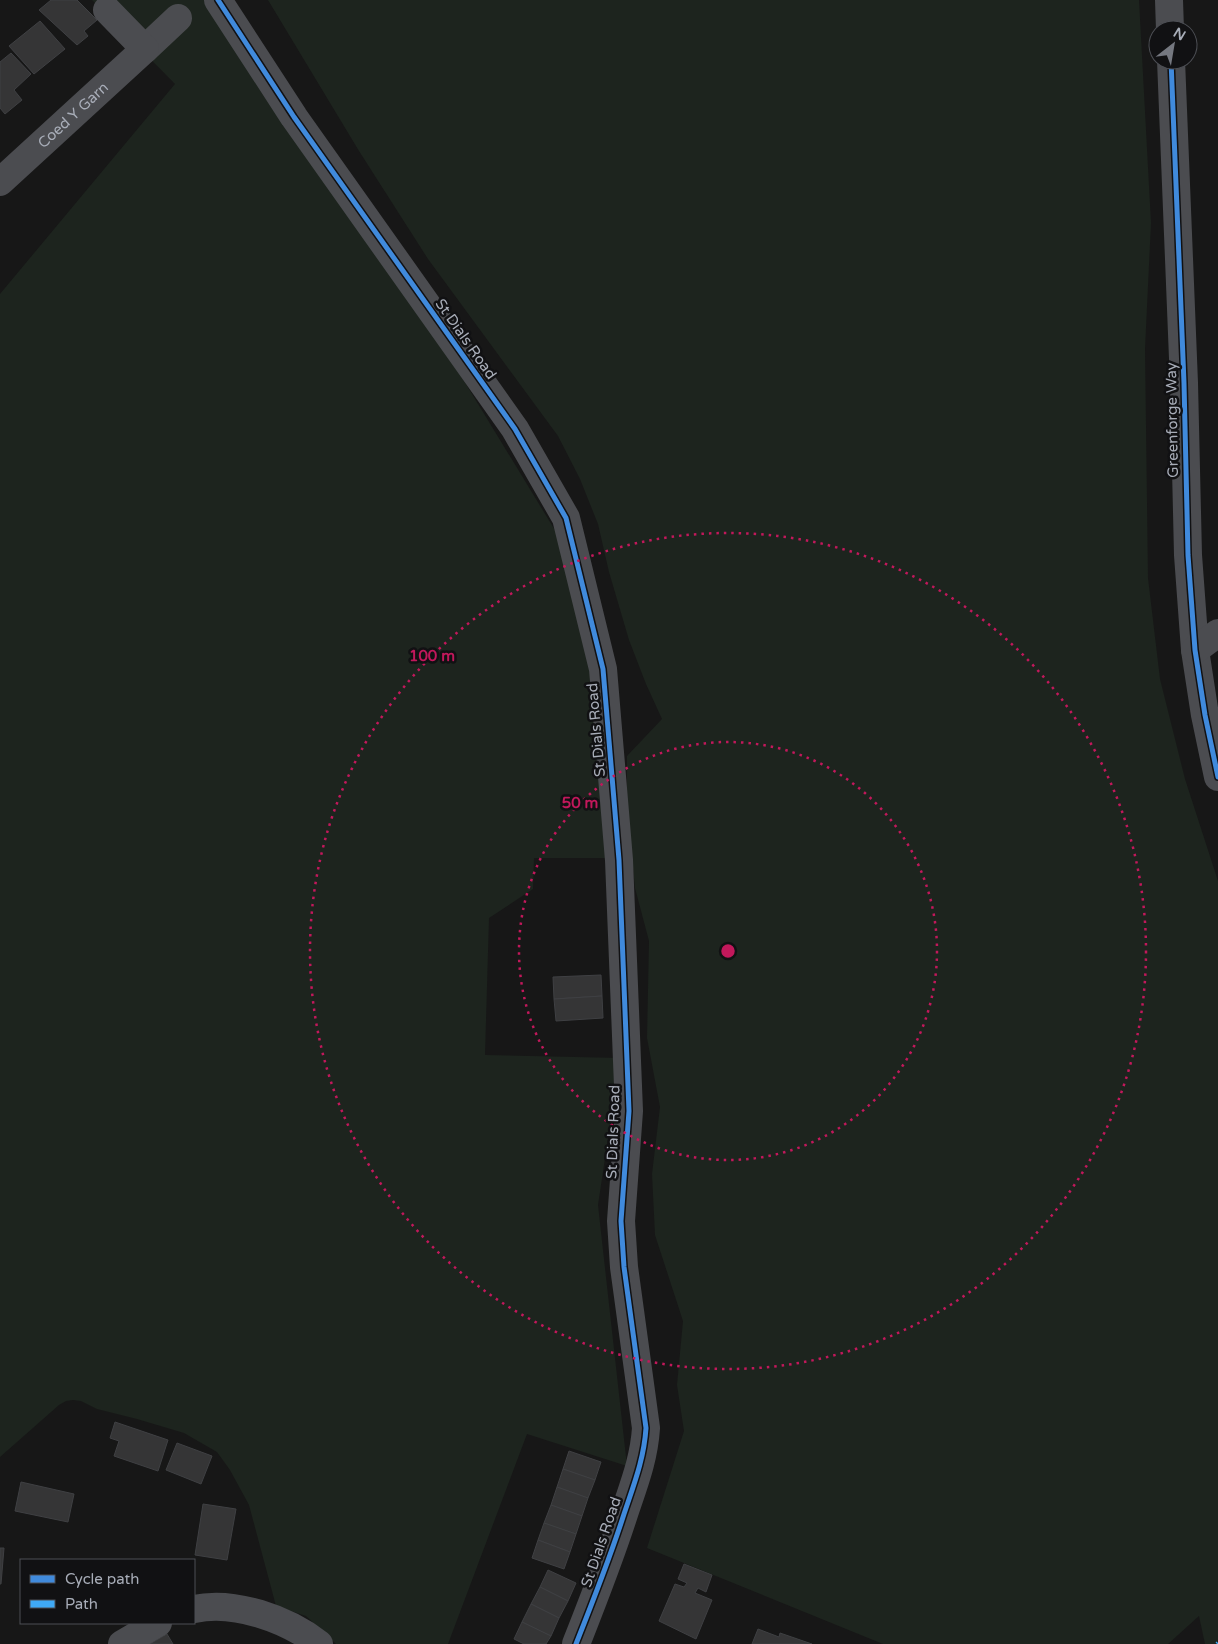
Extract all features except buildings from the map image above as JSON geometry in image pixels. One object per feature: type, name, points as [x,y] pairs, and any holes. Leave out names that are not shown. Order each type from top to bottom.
[{"type":"street","name":"St Dials Road","points":[[218,0],[294,118],[520,437],[566,518],[603,669],[619,860],[629,1110],[621,1221],[624,1268],[646,1428],[645,1450],[639,1469],[604,1574],[576,1644]]},
{"type":"street","points":[[1169,0],[1170,20]]},
{"type":"street","points":[[107,10],[145,49]]},
{"type":"street","name":"Coed Y Garn","points":[[0,182],[178,18]]},
{"type":"street","name":"Greenforge Way","points":[[1171,70],[1184,383],[1188,555],[1195,650],[1205,715],[1218,777]]},
{"type":"street","points":[[1195,650],[1218,632]]},
{"type":"street","points":[[195,1609],[218,1606],[238,1608],[305,1633],[319,1644]]},
{"type":"street","points":[[122,1644],[156,1624]]},
{"type":"shaded area","points":[[92,0],[208,0],[461,376],[564,545],[583,616],[613,858],[534,858],[533,889],[489,918],[485,1055],[620,1058],[598,1205],[627,1466],[527,1434],[448,1644],[336,1644],[306,1616],[276,1606],[249,1505],[230,1470],[217,1452],[184,1433],[97,1409],[81,1401],[73,1400],[59,1405],[0,1457],[0,294],[175,84]]},
{"type":"shaded area","points":[[268,0],[1139,0],[1151,223],[1145,349],[1148,578],[1160,679],[1185,779],[1218,881],[1218,1644],[1205,1644],[1199,1616],[1168,1644],[883,1644],[647,1548],[684,1431],[677,1385],[683,1321],[655,1235],[652,1174],[660,1107],[647,1038],[649,941],[635,888],[627,811],[627,756],[662,719],[629,640],[609,572],[598,524],[580,479],[558,436],[428,259],[359,151]]},
{"type":"cycle path","points":[[218,0],[294,117],[515,429],[566,518],[603,669],[619,860],[629,1111],[621,1221],[624,1267],[646,1428],[641,1461],[635,1482],[576,1644]]},
{"type":"cycle path","points":[[1171,70],[1184,383],[1188,555],[1195,650],[1205,715],[1218,777]]}]
